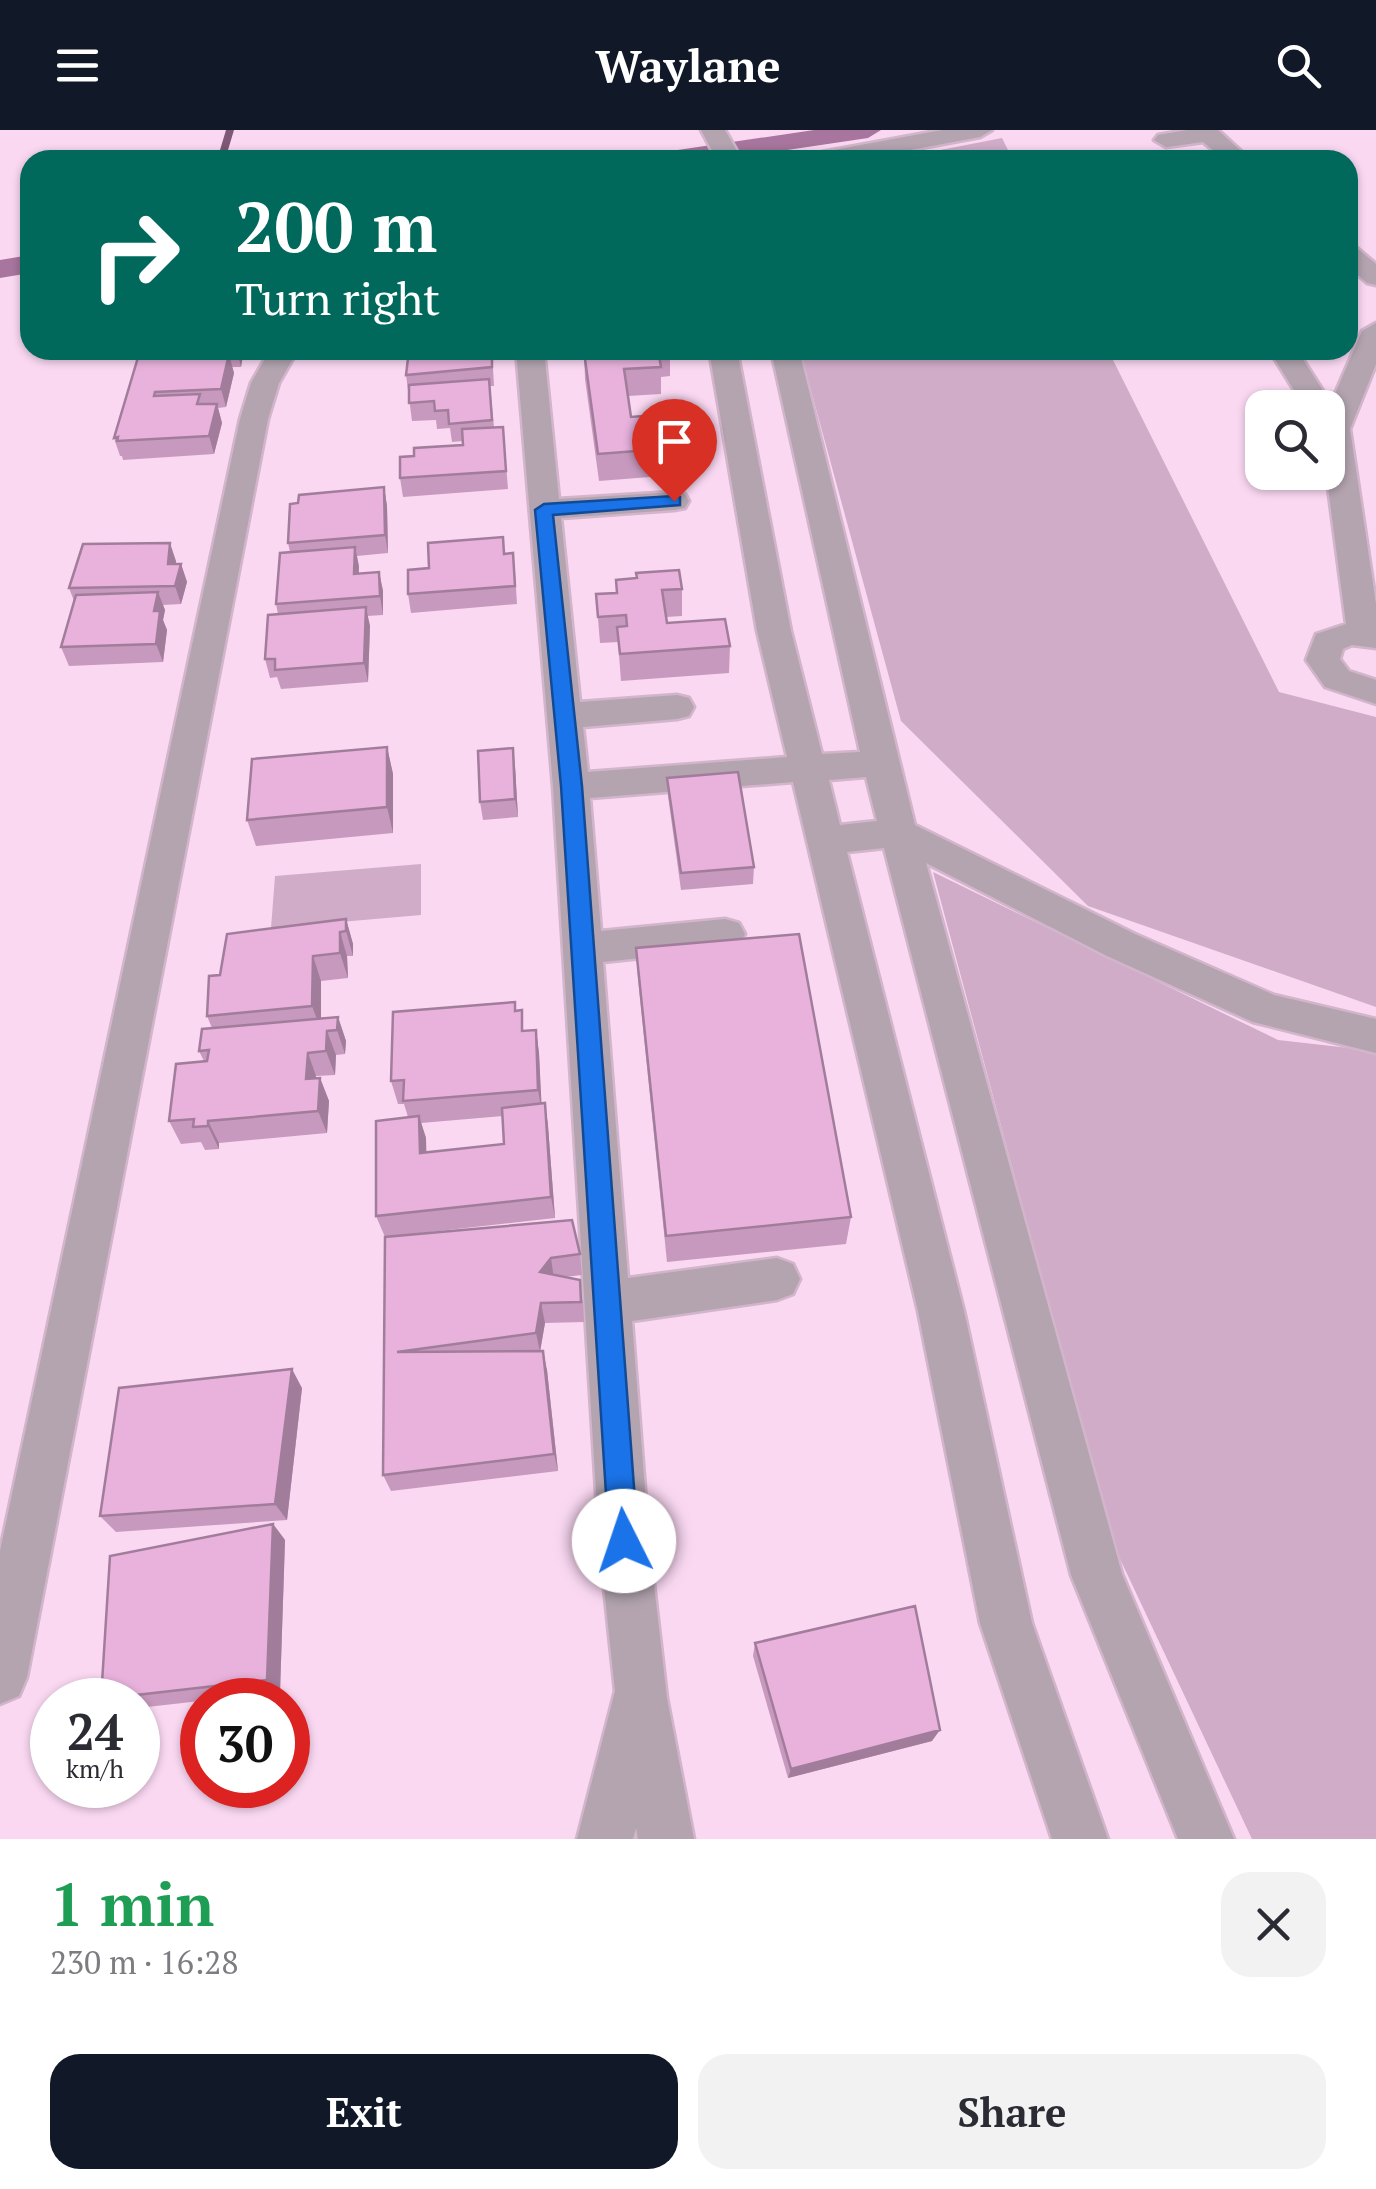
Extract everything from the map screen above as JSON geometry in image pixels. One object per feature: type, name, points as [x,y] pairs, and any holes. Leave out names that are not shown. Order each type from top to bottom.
[{"type":"street","points":[[871,150],[980,130]]},
{"type":"street","points":[[1166,143],[1206,132],[1227,150]]},
{"type":"street","points":[[1343,390],[1376,330]]},
{"type":"street","points":[[0,1676],[254,419],[265,383],[278,360]]},
{"type":"street","points":[[531,360],[571,786],[624,1541],[642,1691],[666,1839]]},
{"type":"street","points":[[725,360],[774,631],[827,840],[874,1051],[941,1311],[1006,1623],[1080,1839]]},
{"type":"street","points":[[787,360],[880,763],[1097,1575],[1206,1839]]},
{"type":"street","points":[[1290,360],[1309,390]]},
{"type":"street","points":[[1342,490],[1370,636],[1337,637],[1328,642],[1322,660],[1337,679],[1350,687],[1376,692]]},
{"type":"street","points":[[544,510],[674,501]]},
{"type":"street","points":[[564,716],[676,707]]},
{"type":"street","points":[[571,786],[880,763]]},
{"type":"street","points":[[827,840],[899,833],[1121,945],[1267,1010],[1376,1036]]},
{"type":"street","points":[[582,948],[725,934]]},
{"type":"street","points":[[607,1303],[776,1279]]},
{"type":"street","points":[[604,1839],[642,1691]]},
{"type":"shaded area","points":[[1002,138],[1008,150],[940,150]]},
{"type":"shaded area","points":[[803,360],[1113,360],[1279,692],[1376,717],[1376,1007],[1088,906],[901,721]]},
{"type":"shaded area","points":[[421,864],[421,915],[271,928],[275,876]]},
{"type":"shaded area","points":[[933,872],[1278,1040],[1376,1051],[1376,1839],[1252,1839],[1113,1544]]},
{"type":"building","points":[[137,360],[228,360],[221,389],[155,392],[154,396],[200,394],[197,404],[217,404],[209,436],[117,441],[118,437],[114,438]]},
{"type":"building","points":[[408,360],[492,360],[492,367],[406,375]]},
{"type":"building","points":[[585,360],[660,360],[661,367],[624,369],[631,417],[681,413],[688,447],[598,454]]},
{"type":"building","points":[[489,379],[492,420],[449,424],[448,410],[435,411],[434,401],[409,403],[409,385]]},
{"type":"building","points":[[503,427],[506,471],[400,478],[400,457],[414,456],[414,448],[463,445],[462,429]]},
{"type":"building","points":[[384,487],[385,535],[288,543],[290,504],[298,503],[299,495]]},
{"type":"building","points":[[503,537],[504,554],[513,553],[515,586],[408,594],[408,570],[429,568],[428,543]]},
{"type":"building","points":[[170,543],[168,564],[181,564],[175,586],[69,588],[83,544]]},
{"type":"building","points":[[355,547],[354,574],[379,572],[380,596],[276,604],[280,553]]},
{"type":"building","points":[[679,570],[682,589],[662,590],[667,623],[725,619],[730,646],[620,654],[617,627],[627,626],[626,615],[598,617],[596,594],[617,593],[616,580],[637,578],[636,573]]},
{"type":"building","points":[[158,592],[154,611],[160,611],[156,644],[61,647],[76,595]]},
{"type":"building","points":[[366,607],[364,663],[275,670],[275,659],[265,659],[268,615]]},
{"type":"building","points":[[387,747],[387,807],[247,820],[252,759]]},
{"type":"building","points":[[513,748],[515,799],[480,802],[478,751]]},
{"type":"building","points":[[738,772],[754,867],[681,873],[667,778]]},
{"type":"building","points":[[346,919],[346,931],[340,932],[340,953],[313,956],[312,1006],[207,1016],[209,976],[220,975],[227,934]]},
{"type":"building","points":[[799,934],[851,1217],[666,1236],[636,948]]},
{"type":"building","points":[[515,1002],[515,1011],[522,1010],[522,1031],[536,1030],[538,1090],[403,1101],[404,1080],[391,1081],[393,1012]]},
{"type":"building","points":[[338,1017],[337,1030],[327,1031],[326,1051],[308,1053],[306,1079],[320,1078],[318,1111],[208,1121],[208,1126],[193,1127],[194,1119],[169,1121],[176,1064],[207,1061],[209,1050],[199,1051],[202,1029]]},
{"type":"building","points":[[545,1103],[551,1197],[376,1216],[376,1121],[419,1116],[420,1153],[504,1144],[502,1108]]},
{"type":"building","points":[[572,1220],[580,1254],[551,1258],[540,1272],[580,1280],[581,1302],[541,1303],[536,1333],[397,1352],[543,1351],[554,1454],[383,1475],[385,1237]]},
{"type":"building","points":[[292,1369],[275,1504],[100,1516],[119,1388]]},
{"type":"building","points":[[273,1524],[267,1678],[180,1678],[180,1690],[160,1692],[160,1678],[102,1678],[110,1556]]},
{"type":"building","points":[[915,1606],[940,1730],[791,1769],[755,1643]]},
{"type":"waterway","points":[[224,150],[230,130]]},
{"type":"waterway","points":[[732,150],[868,130]]},
{"type":"waterway","points":[[0,269],[20,266]]},
{"type":"route","points":[[624,1541],[571,786],[544,510],[674,501]]}]
